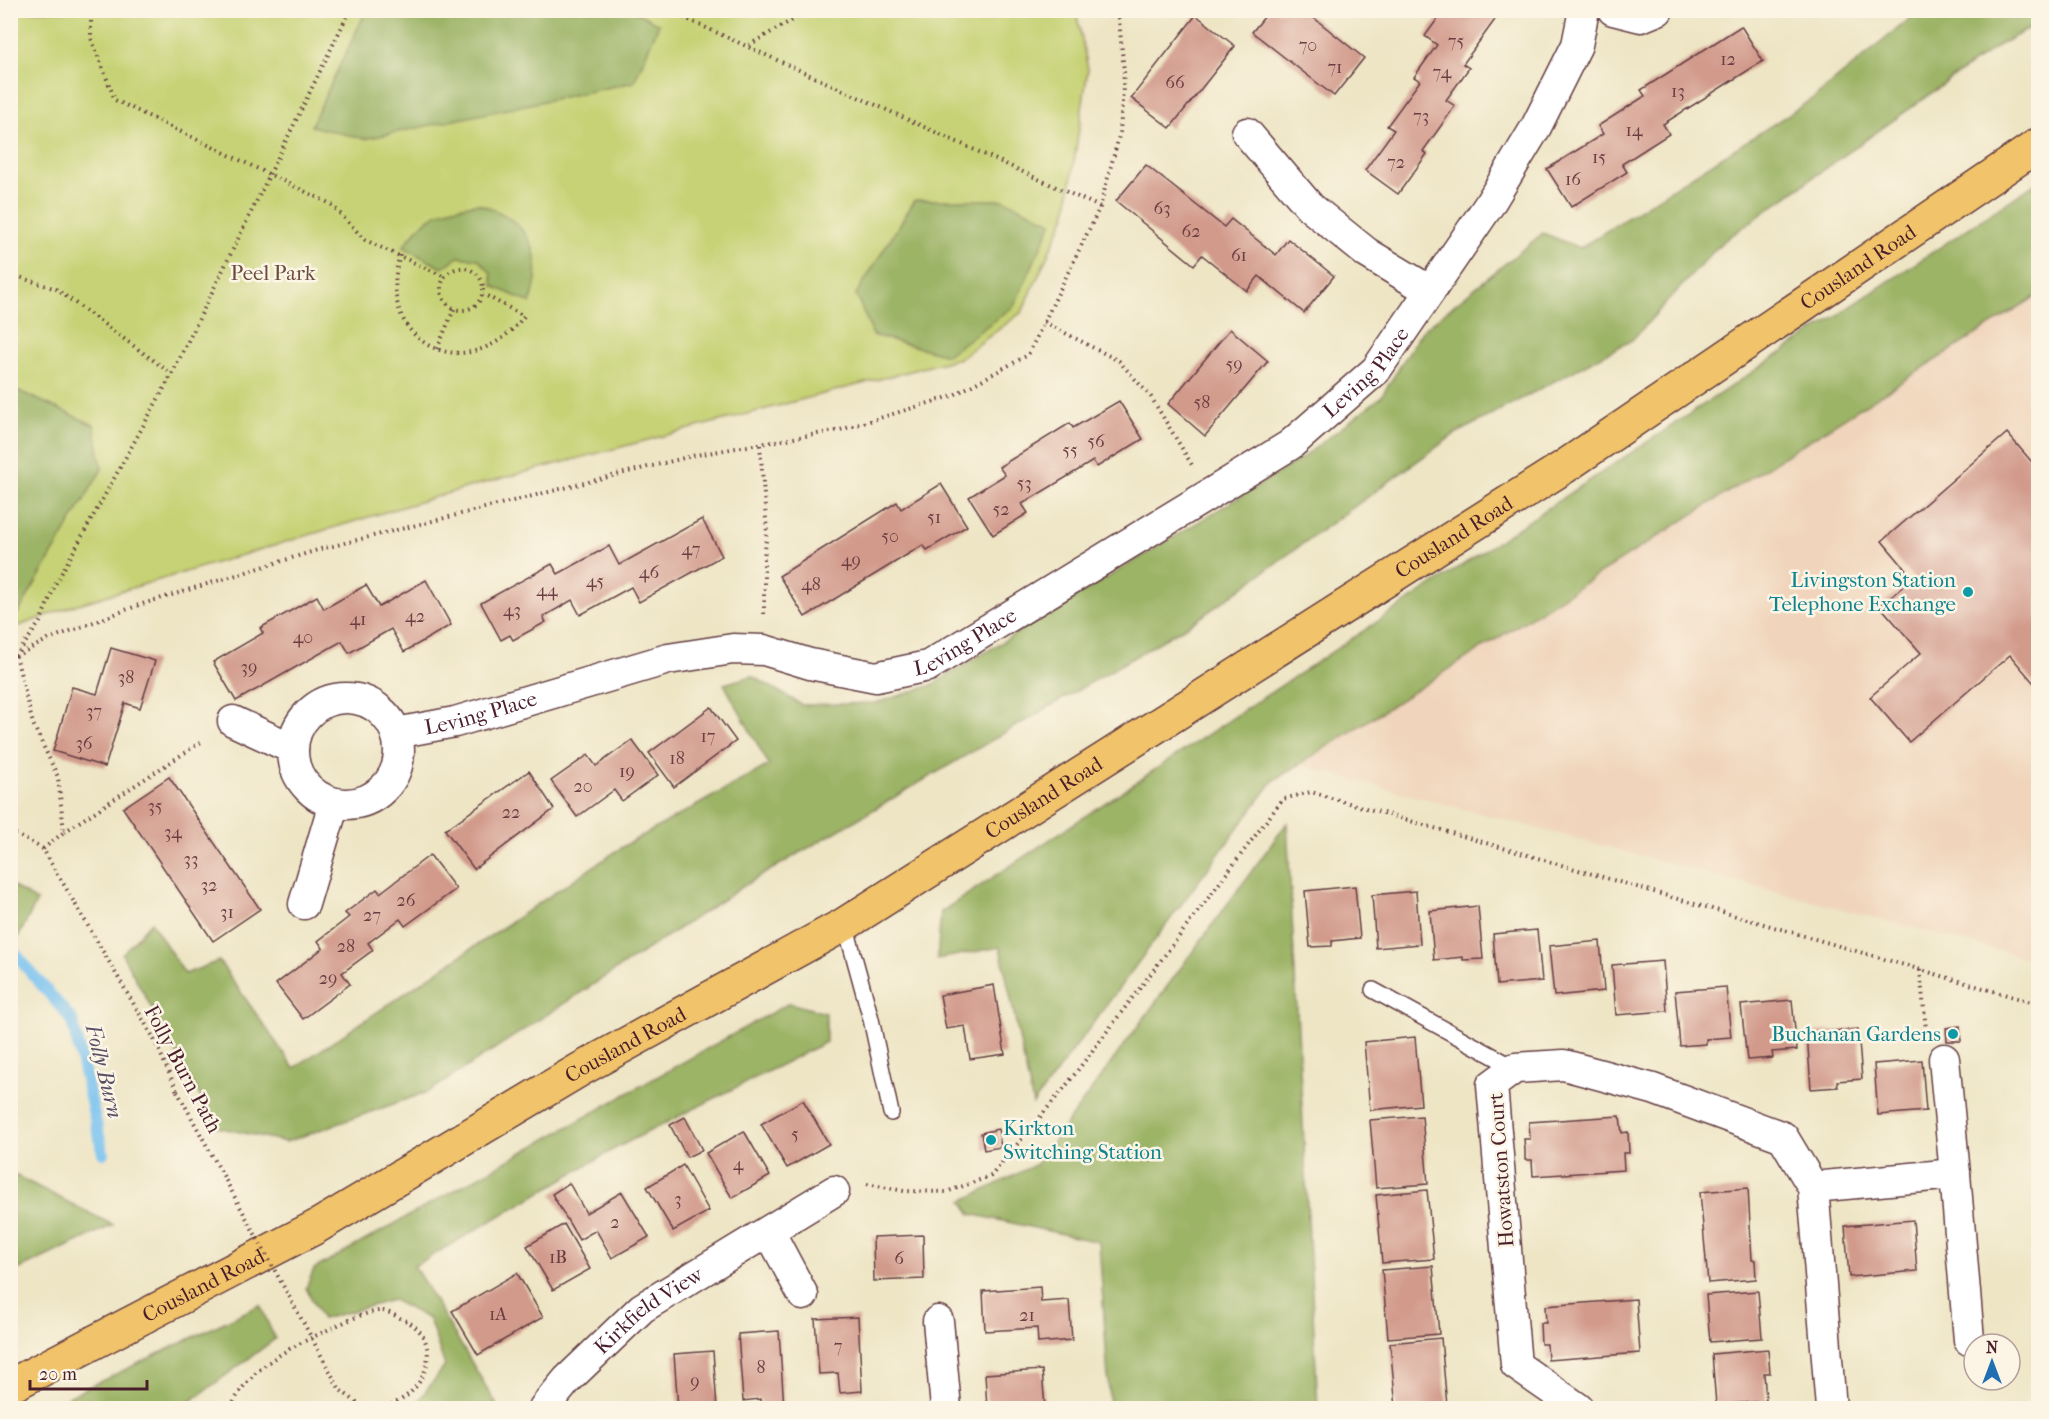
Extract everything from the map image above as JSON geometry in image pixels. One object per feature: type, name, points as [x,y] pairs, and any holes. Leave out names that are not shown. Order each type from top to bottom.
[{"type":"main road","name":"Cousland Road","points":[[10,1386],[316,1227],[582,1069],[845,924],[1564,467],[2038,145]]},
{"type":"street","name":"Leving Place","points":[[396,733],[455,722],[668,659],[733,649],[764,650],[810,664],[876,677],[928,666],[1210,495],[1290,445],[1376,370],[1489,205],[1536,127],[1578,45],[1584,10]]},
{"type":"street","points":[[1613,10],[1641,17],[1658,10]]},
{"type":"street","points":[[1247,133],[1310,207],[1367,253],[1430,291]]},
{"type":"street","name":"Leving Place","points":[[293,749],[296,731],[306,716],[320,704],[338,698],[356,699],[373,705],[387,717],[396,733],[399,749],[397,765],[391,780],[380,792],[366,800],[350,804],[334,803]]},
{"type":"street","points":[[233,721],[293,749],[295,768],[304,783],[317,795],[334,803],[304,904]]},
{"type":"street","points":[[1944,1059],[1968,1332]]},
{"type":"street","name":"Howatston Court","points":[[1578,1408],[1516,1365],[1492,1085],[1515,1068],[1564,1065],[1653,1089],[1732,1116],[1783,1137],[1813,1187],[1831,1408]]},
{"type":"street","points":[[1813,1187],[1955,1174]]},
{"type":"street","name":"Kirkfield View","points":[[544,1408],[567,1380],[642,1308],[704,1268],[834,1191]]},
{"type":"street","points":[[769,1231],[803,1295]]},
{"type":"street","points":[[938,1321],[946,1408]]},
{"type":"lane","points":[[845,924],[871,1019],[891,1113]]},
{"type":"lane","points":[[1373,990],[1515,1068]]},
{"type":"path","points":[[102,10],[90,13],[91,38],[115,100],[331,204],[365,240],[445,277]]},
{"type":"path","points":[[64,832],[58,777],[33,723],[16,656],[40,622],[56,584],[172,374],[350,10]]},
{"type":"path","points":[[667,10],[1100,207]]},
{"type":"path","points":[[748,45],[810,10]]},
{"type":"path","points":[[10,659],[49,639],[140,605],[321,549],[696,455],[840,430],[952,396],[1028,355],[1100,207],[1120,132],[1124,72],[1118,10]]},
{"type":"path","points":[[400,255],[393,276],[394,297],[401,318],[417,338],[437,349],[456,354],[487,349],[511,333],[524,316],[483,294]]},
{"type":"path","points":[[459,268],[471,270],[481,278],[483,294],[476,307],[466,310],[454,309],[445,301],[441,290],[445,277],[459,268]]},
{"type":"path","points":[[10,274],[56,289],[172,374]]},
{"type":"path","points":[[437,349],[454,309]]},
{"type":"path","points":[[1044,322],[1119,361],[1151,397],[1210,495]]},
{"type":"path","points":[[760,445],[767,532],[764,558],[764,650]]},
{"type":"path","points":[[10,831],[42,849],[64,832],[233,721]]},
{"type":"path","points":[[834,1191],[865,1183],[904,1191],[946,1192],[991,1176],[1065,1087],[1283,799],[1311,792],[2038,1005]]},
{"type":"path","name":"Folly Burn Path","points":[[42,849],[153,1037],[177,1090],[340,1390],[364,1405],[386,1406],[404,1401],[418,1388],[428,1365],[427,1344],[414,1323],[383,1311],[346,1321],[301,1343],[260,1368],[237,1395],[231,1408]]},
{"type":"path","points":[[1920,970],[1928,1051],[1944,1059]]},
{"type":"shaded area","points":[[2038,295],[2038,961],[1298,765]]},
{"type":"green space","points":[[632,10],[659,24],[634,82],[365,139],[311,126],[366,11]]},
{"type":"green space","name":"Peel Park","points":[[11,11],[1076,11],[1088,69],[1066,215],[1022,312],[960,358],[469,487],[75,605],[11,629]]},
{"type":"green space","points":[[1919,11],[2038,11],[2038,24],[1999,45],[1721,243],[1632,340],[1455,434],[1197,620],[750,882],[430,1091],[286,1142],[217,1127],[122,954],[151,922],[185,974],[219,961],[294,1068],[624,846],[769,765],[724,684],[752,676],[802,705],[876,703],[932,685],[1298,461],[1381,397],[1422,331],[1543,233],[1580,248],[1814,98]]},
{"type":"green space","points":[[2038,182],[2038,295],[1273,781],[1033,1104],[1000,947],[937,959],[941,912]]},
{"type":"green space","points":[[915,200],[1004,200],[1052,222],[1014,306],[947,355],[873,335],[856,294]]},
{"type":"green space","points":[[478,204],[509,218],[529,240],[536,269],[530,303],[493,286],[491,273],[478,259],[458,257],[442,268],[403,247],[419,227],[435,215],[453,208]]},
{"type":"green space","points":[[10,387],[94,425],[102,469],[15,618],[11,619]]},
{"type":"green space","points":[[1287,823],[1318,1408],[1110,1408],[1099,1242],[971,1214],[962,1201],[1037,1164]]},
{"type":"green space","points":[[11,885],[37,901],[11,951]]},
{"type":"green space","points":[[789,1003],[826,1013],[826,1042],[616,1148],[414,1266],[497,1405],[468,1408],[413,1408],[445,1366],[429,1319],[393,1300],[322,1319],[306,1288],[314,1269]]},
{"type":"green space","points":[[11,1173],[113,1225],[11,1273]]},
{"type":"green space","points":[[260,1305],[275,1339],[191,1401],[176,1408],[45,1408]]},
{"type":"building","points":[[1270,10],[1304,10],[1364,58],[1334,96],[1252,32]]},
{"type":"building","points":[[1444,10],[1502,10],[1463,64],[1469,68],[1446,100],[1455,106],[1423,151],[1427,154],[1398,194],[1365,170],[1394,130],[1387,126],[1420,81],[1414,77],[1437,45],[1425,36]]},
{"type":"building","points":[[1196,15],[1235,46],[1170,128],[1131,98]]},
{"type":"building","points":[[1741,26],[1763,61],[1663,124],[1669,134],[1622,164],[1627,172],[1571,207],[1547,169],[1603,134],[1598,126],[1645,96],[1641,90]]},
{"type":"building","points":[[1146,165],[1224,227],[1231,219],[1276,255],[1288,239],[1334,276],[1304,313],[1259,276],[1247,291],[1202,255],[1194,265],[1116,201]]},
{"type":"building","points":[[1230,329],[1268,361],[1205,436],[1168,404]]},
{"type":"building","points":[[1119,401],[1143,439],[1097,467],[1093,461],[1022,504],[1028,513],[993,535],[969,497],[1005,475],[999,467],[1070,423],[1073,428]]},
{"type":"building","name":"Livingston Station Telephone Exchange","points":[[2007,433],[2038,469],[2038,688],[2010,655],[1909,742],[1870,697],[1921,653],[1880,606],[1913,578],[1882,541]]},
{"type":"building","points":[[941,484],[967,526],[927,550],[923,545],[805,617],[779,576],[897,502],[901,509]]},
{"type":"building","points":[[702,519],[722,556],[639,602],[631,587],[580,615],[572,600],[543,617],[546,622],[513,640],[510,635],[501,640],[481,603],[552,564],[558,574],[609,546],[619,565]]},
{"type":"building","points":[[426,580],[451,625],[404,652],[391,629],[349,653],[342,641],[236,701],[213,662],[263,633],[260,628],[317,596],[324,609],[366,585],[379,607]]},
{"type":"building","points":[[111,648],[155,661],[140,708],[125,703],[105,767],[53,751],[72,687],[97,694]]},
{"type":"building","points":[[711,707],[736,741],[674,787],[649,753]]},
{"type":"building","points":[[632,740],[658,775],[622,801],[614,790],[577,817],[551,781],[588,755],[596,766]]},
{"type":"building","points":[[529,771],[554,809],[474,869],[445,830]]},
{"type":"building","points":[[169,777],[260,909],[213,941],[123,808]]},
{"type":"building","points":[[430,855],[456,889],[405,926],[400,919],[368,943],[373,950],[342,973],[350,984],[303,1019],[276,984],[323,948],[318,941],[349,917],[345,913],[377,889],[380,893]]},
{"type":"building","points":[[1355,886],[1360,938],[1332,941],[1332,946],[1310,947],[1305,891]]},
{"type":"building","points":[[1416,891],[1420,944],[1376,948],[1372,895]]},
{"type":"building","points":[[1478,906],[1483,959],[1463,960],[1463,957],[1434,960],[1430,911]]},
{"type":"building","points":[[1537,930],[1542,981],[1497,985],[1493,934]]},
{"type":"building","points":[[1600,941],[1604,991],[1554,996],[1549,946]]},
{"type":"building","points":[[1663,961],[1667,1011],[1616,1015],[1612,965]]},
{"type":"building","points":[[994,985],[1005,1054],[970,1059],[965,1026],[946,1029],[940,995]]},
{"type":"building","points":[[1726,987],[1731,1037],[1706,1039],[1706,1044],[1680,1046],[1675,991]]},
{"type":"building","points":[[1792,1000],[1797,1050],[1772,1052],[1773,1058],[1747,1060],[1741,1005]]},
{"type":"building","name":"Buchanan Gardens","points":[[1960,1026],[1961,1041],[1947,1041],[1946,1028]]},
{"type":"building","points":[[1858,1029],[1862,1079],[1837,1081],[1838,1087],[1811,1089],[1807,1033]]},
{"type":"building","points":[[1415,1037],[1421,1105],[1370,1110],[1364,1042]]},
{"type":"building","points":[[1922,1060],[1926,1111],[1878,1115],[1874,1064]]},
{"type":"building","points":[[803,1100],[829,1144],[787,1168],[761,1124]]},
{"type":"building","points":[[1422,1116],[1428,1184],[1376,1188],[1370,1120]]},
{"type":"building","points":[[1620,1116],[1622,1133],[1628,1132],[1629,1153],[1623,1153],[1624,1170],[1533,1176],[1532,1160],[1525,1160],[1524,1139],[1530,1139],[1529,1122]]},
{"type":"building","points":[[685,1117],[702,1150],[687,1157],[670,1125]]},
{"type":"building","name":"Kirkton Switching Station","points":[[998,1129],[1001,1147],[984,1150],[981,1133]]},
{"type":"building","points":[[744,1131],[770,1176],[732,1198],[706,1153]]},
{"type":"building","points":[[683,1165],[709,1211],[673,1231],[647,1187]]},
{"type":"building","points":[[569,1183],[586,1213],[622,1192],[649,1237],[612,1258],[596,1230],[579,1240],[552,1194]]},
{"type":"building","points":[[1748,1188],[1752,1260],[1755,1260],[1756,1279],[1708,1283],[1700,1192]]},
{"type":"building","points":[[1427,1190],[1434,1259],[1382,1263],[1376,1195]]},
{"type":"building","points":[[1913,1220],[1917,1271],[1849,1277],[1845,1226]]},
{"type":"building","points":[[564,1224],[590,1269],[553,1290],[527,1246]]},
{"type":"building","points":[[923,1235],[924,1279],[874,1281],[873,1237]]},
{"type":"building","points":[[1433,1266],[1439,1334],[1388,1338],[1382,1270]]},
{"type":"building","points":[[517,1273],[543,1317],[478,1355],[452,1311]]},
{"type":"building","points":[[1040,1287],[1041,1302],[1069,1300],[1072,1340],[1038,1343],[1037,1328],[985,1331],[983,1291]]},
{"type":"building","points":[[1758,1291],[1762,1338],[1710,1342],[1706,1295]]},
{"type":"building","points":[[1636,1299],[1640,1353],[1548,1360],[1547,1344],[1541,1344],[1540,1323],[1546,1323],[1545,1306]]},
{"type":"building","points":[[858,1317],[862,1391],[840,1393],[838,1373],[819,1374],[815,1319]]},
{"type":"building","points":[[779,1331],[784,1408],[761,1408],[760,1399],[743,1401],[738,1334]]},
{"type":"building","points":[[1441,1338],[1447,1406],[1396,1408],[1390,1343]]},
{"type":"building","points":[[1768,1349],[1770,1373],[1764,1373],[1766,1401],[1716,1405],[1712,1354]]},
{"type":"building","points":[[713,1351],[717,1408],[678,1408],[674,1354]]},
{"type":"building","points":[[1042,1370],[1045,1408],[987,1408],[985,1374]]},
{"type":"building","points":[[656,1403],[656,1408],[599,1408],[599,1405]]},
{"type":"building","points":[[2024,1405],[2024,1408],[2004,1408],[2004,1407]]},
{"type":"waterway","name":"Folly Burn","points":[[10,948],[72,1020],[103,1153]]},
{"type":"place","name":"Livingston Station Telephone Exchange","points":[[1968,592]]},
{"type":"place","name":"Buchanan Gardens","points":[[1953,1034]]},
{"type":"place","name":"Kirkton Switching Station","points":[[991,1140]]}]
